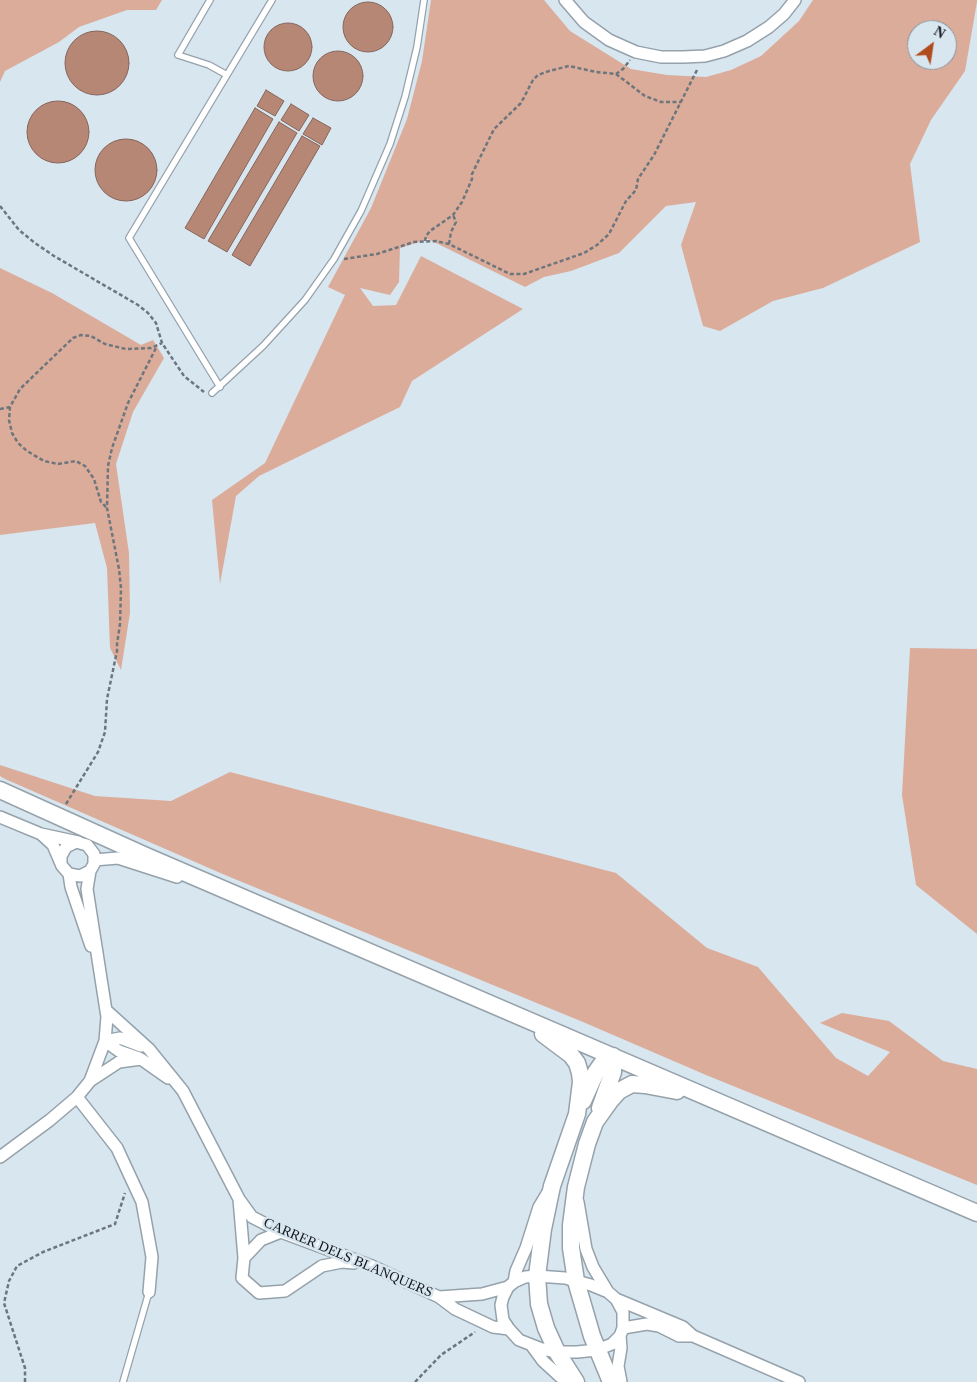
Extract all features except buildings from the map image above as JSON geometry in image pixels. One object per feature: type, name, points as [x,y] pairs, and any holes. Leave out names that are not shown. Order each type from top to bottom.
[{"type":"main road","points":[[0,790],[122,846],[977,1213]]},
{"type":"main road","points":[[505,1010],[560,1045],[572,1055],[577,1063],[581,1082],[577,1114]]},
{"type":"main road","points":[[576,1382],[550,1340],[542,1315],[538,1276],[543,1229],[552,1186],[577,1114],[596,1072],[603,1062],[613,1056]]},
{"type":"main road","points":[[611,1382],[597,1350],[576,1281],[571,1248],[571,1225],[576,1187],[587,1144],[612,1072],[613,1056]]},
{"type":"main road","points":[[595,1122],[619,1091],[632,1084],[716,1100]]},
{"type":"street","points":[[565,0],[584,22],[609,40],[636,52],[661,57],[705,56],[724,51],[747,41],[769,27],[784,14],[795,0]]},
{"type":"street","points":[[0,818],[41,834],[82,843],[91,849],[92,865],[87,889],[106,1012],[105,1041],[90,1081]]},
{"type":"street","points":[[41,834],[53,845],[65,870],[69,874],[71,888],[102,978]]},
{"type":"street","points":[[61,861],[66,847],[76,842],[82,843]]},
{"type":"street","points":[[69,874],[80,876],[92,865],[118,858],[248,900]]},
{"type":"street","name":"CARRER DELS BLANQUERS","points":[[106,1012],[149,1049],[183,1091],[239,1200],[252,1217],[281,1232],[364,1264],[439,1297],[455,1310],[486,1324],[498,1329],[509,1329]]},
{"type":"street","points":[[105,1041],[120,1038],[149,1049]]},
{"type":"street","name":"CARRER DELS BLANQUERS","points":[[105,1041],[119,1051],[141,1059],[183,1091]]},
{"type":"street","points":[[0,1157],[50,1120],[77,1097],[90,1081],[119,1062],[141,1059]]},
{"type":"street","points":[[77,1097],[117,1148],[142,1202],[152,1257],[149,1292]]},
{"type":"street","points":[[552,1186],[539,1206],[526,1248],[511,1284],[503,1297],[501,1312],[503,1320],[519,1340],[532,1346],[557,1352],[597,1350],[612,1344],[621,1332],[647,1324],[659,1326],[679,1336],[693,1336],[799,1382]]},
{"type":"street","points":[[576,1187],[586,1249],[593,1267],[622,1312],[621,1348],[618,1366],[622,1382]]},
{"type":"street","points":[[239,1200],[244,1258],[242,1278],[259,1293],[285,1291],[322,1266],[342,1262],[364,1264]]},
{"type":"street","points":[[244,1258],[261,1240],[281,1232]]},
{"type":"street","name":"CARRER DELS BLANQUERS","points":[[439,1297],[482,1294],[525,1277],[557,1277],[576,1281],[612,1295],[683,1328],[693,1336]]},
{"type":"street","points":[[532,1346],[543,1360],[566,1382]]},
{"type":"lane","points":[[210,0],[178,55],[209,65],[228,75]]},
{"type":"lane","points":[[220,387],[130,238],[272,0]]},
{"type":"lane","points":[[212,393],[263,346],[305,300],[334,259],[372,189],[390,144],[409,81],[417,47],[424,0]]},
{"type":"lane","points":[[123,1382],[149,1292]]},
{"type":"path","points":[[616,74],[623,69],[636,52]]},
{"type":"path","points":[[334,259],[367,256],[425,240],[449,244],[510,274],[524,274],[584,253],[609,234],[626,201],[636,190],[638,179],[654,155],[705,56]]},
{"type":"path","points":[[425,240],[430,231],[453,215],[467,194],[472,174],[494,129],[521,103],[533,80],[538,75],[569,66],[616,74],[645,96],[661,102],[681,102]]},
{"type":"path","points":[[0,206],[19,230],[35,243],[143,309],[156,323],[162,343],[184,376],[196,387],[208,394],[212,393]]},
{"type":"path","points":[[449,244],[451,232],[456,222],[453,215]]},
{"type":"path","points":[[107,508],[101,502],[94,479],[85,466],[76,461],[58,464],[44,461],[18,443],[12,433],[9,420],[10,407],[20,389],[73,338],[81,334],[126,350],[144,349],[162,343]]},
{"type":"path","points":[[58,816],[98,752],[105,732],[108,698],[120,624],[119,569],[107,508],[108,466],[112,448],[128,402],[157,346]]},
{"type":"path","points":[[0,409],[10,407]]},
{"type":"path","points":[[26,1382],[25,1368],[4,1303],[8,1281],[17,1266],[42,1252],[115,1224],[130,1177]]},
{"type":"path","points":[[415,1382],[440,1355],[486,1324]]},
{"type":"shaded area","points":[[0,0],[162,0],[156,10],[127,10],[79,27],[59,42],[5,71],[0,82]]},
{"type":"shaded area","points":[[431,0],[544,0],[570,31],[631,69],[667,75],[706,77],[731,70],[761,56],[799,21],[813,0],[977,0],[965,71],[931,120],[910,164],[920,242],[823,288],[773,301],[720,331],[703,326],[681,245],[696,202],[666,206],[619,253],[571,271],[544,277],[525,287],[428,239],[400,248],[399,282],[390,295],[360,288],[373,306],[396,305],[421,256],[523,309],[412,381],[400,407],[259,476],[236,496],[220,584],[212,500],[265,463],[345,295],[328,287],[371,208],[407,119],[422,61]]},
{"type":"shaded area","points":[[363,2],[373,2],[386,9],[393,22],[393,32],[386,45],[373,52],[363,52],[354,48],[347,41],[343,32],[343,22],[347,13],[354,6]]},
{"type":"shaded area","points":[[283,23],[293,23],[305,30],[312,42],[312,52],[305,64],[293,71],[283,71],[275,67],[268,60],[264,52],[264,42],[268,34],[275,27]]},
{"type":"shaded area","points":[[97,31],[115,36],[120,40],[124,45],[129,63],[124,81],[120,86],[115,90],[97,95],[79,90],[74,86],[70,81],[65,63],[70,45],[74,40],[79,36]]},
{"type":"shaded area","points":[[338,51],[347,53],[358,62],[363,76],[361,85],[352,96],[338,101],[329,99],[318,90],[313,76],[315,67],[324,56]]},
{"type":"shaded area","points":[[266,90],[284,101],[275,116],[257,106]]},
{"type":"shaded area","points":[[52,101],[64,101],[80,110],[87,120],[89,132],[87,144],[80,154],[64,163],[52,163],[41,158],[32,149],[27,138],[27,126],[32,115],[41,106]]},
{"type":"shaded area","points":[[291,104],[309,115],[299,131],[281,120]]},
{"type":"shaded area","points":[[255,108],[273,119],[204,239],[185,228]]},
{"type":"shaded area","points":[[313,118],[331,128],[322,145],[303,134]]},
{"type":"shaded area","points":[[279,122],[297,133],[227,252],[208,241]]},
{"type":"shaded area","points":[[302,136],[320,146],[250,266],[232,255]]},
{"type":"shaded area","points":[[120,139],[132,139],[148,148],[155,158],[157,170],[155,182],[148,192],[132,201],[120,201],[109,196],[100,187],[95,176],[95,164],[100,153],[109,144]]},
{"type":"shaded area","points":[[0,268],[52,293],[141,345],[153,340],[164,358],[133,412],[116,464],[129,553],[130,613],[121,670],[110,648],[107,568],[95,523],[0,535]]},
{"type":"shaded area","points":[[910,648],[977,649],[977,934],[916,885],[902,795]]},
{"type":"shaded area","points":[[0,765],[95,796],[171,801],[230,772],[616,873],[707,948],[758,967],[836,1058],[868,1076],[890,1052],[820,1023],[842,1013],[889,1021],[943,1061],[977,1069],[977,1185],[706,1075],[583,1022],[225,875],[5,779],[0,776]]}]
